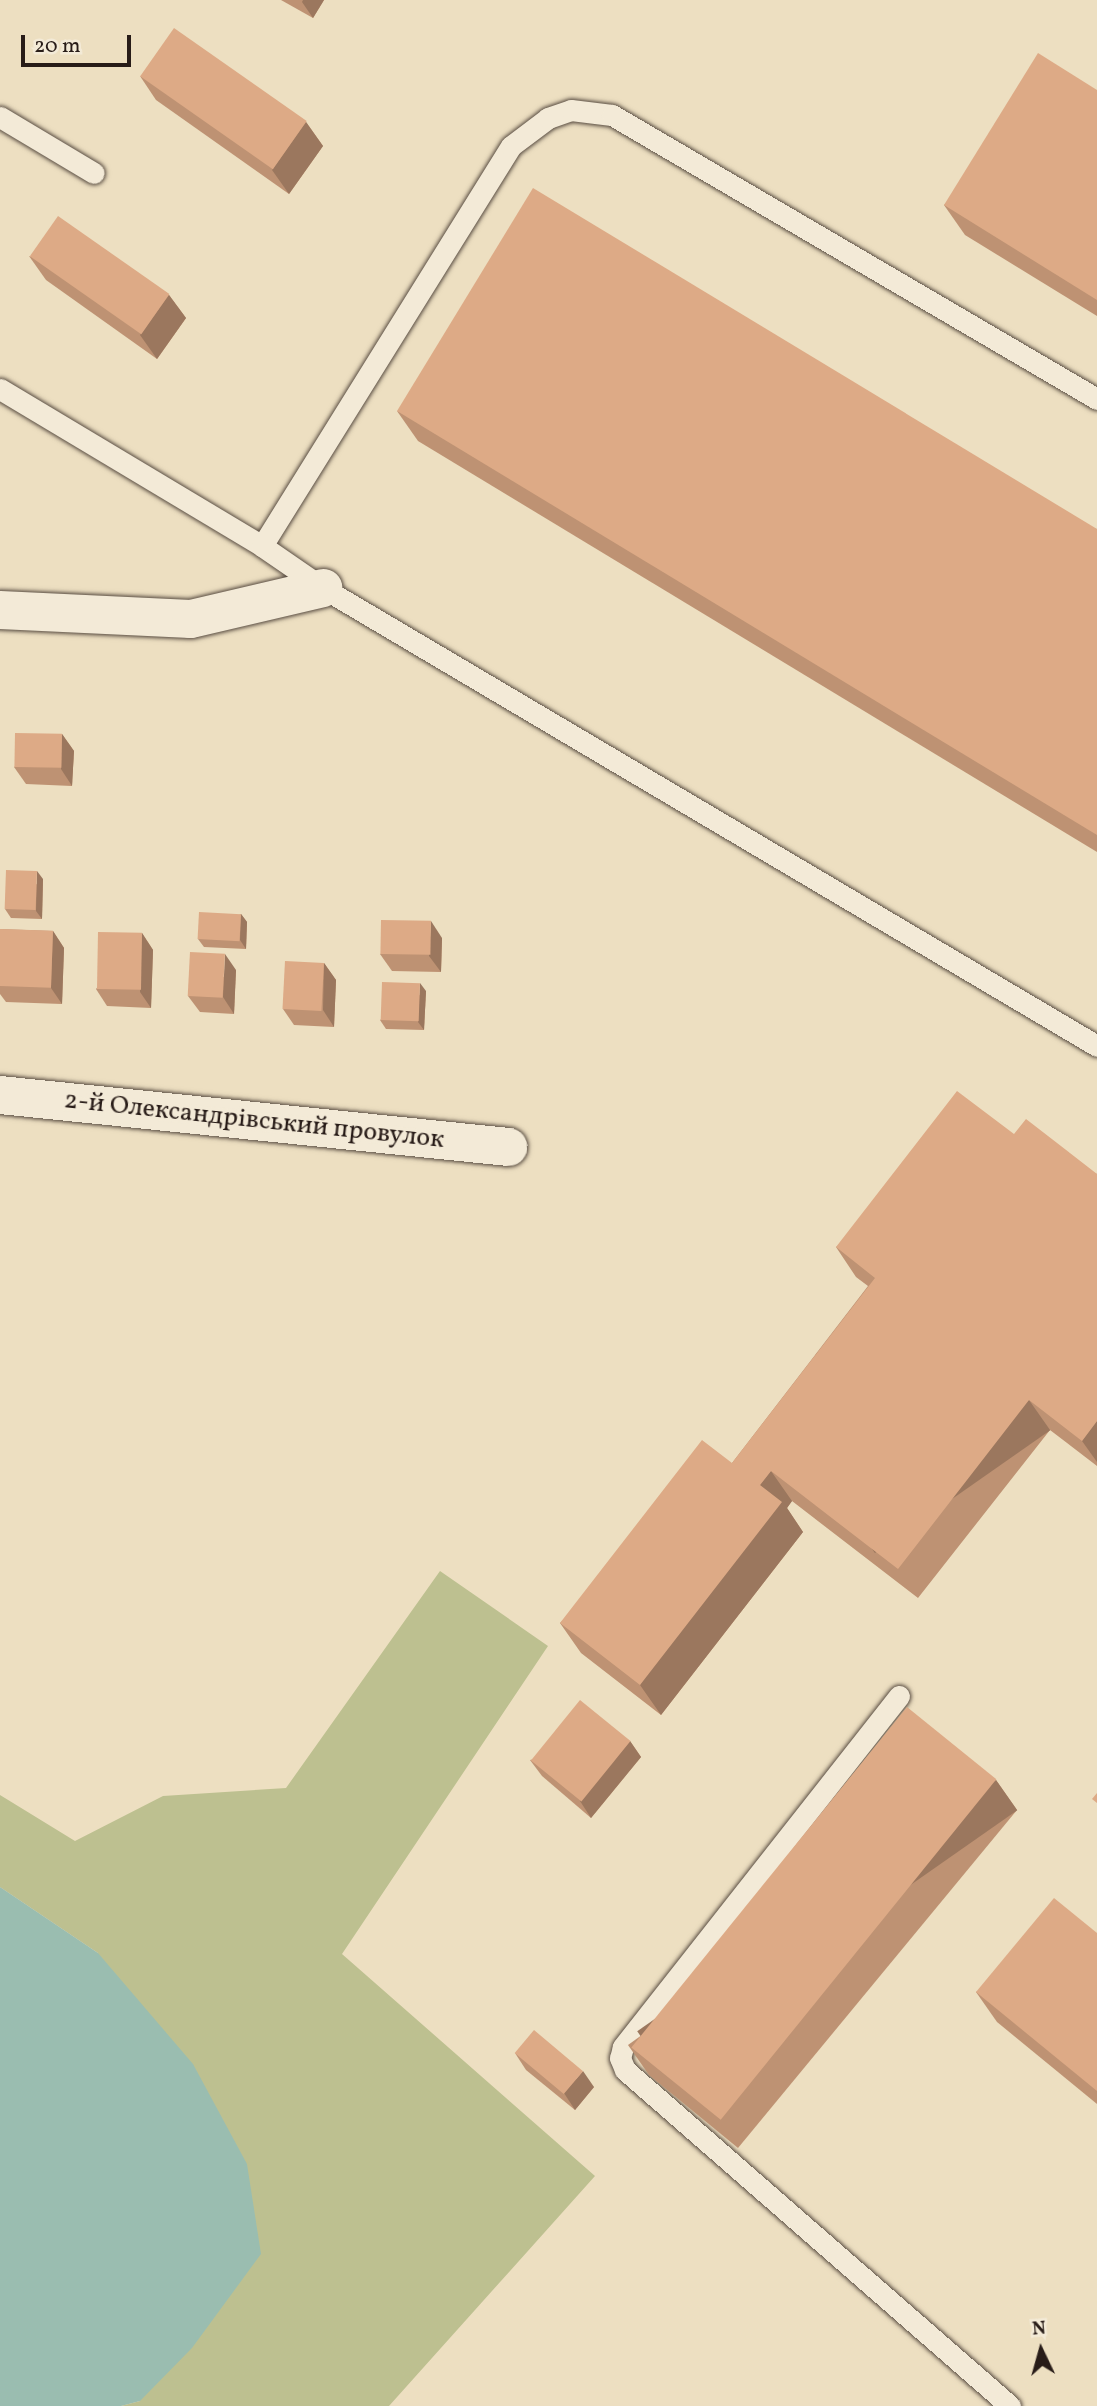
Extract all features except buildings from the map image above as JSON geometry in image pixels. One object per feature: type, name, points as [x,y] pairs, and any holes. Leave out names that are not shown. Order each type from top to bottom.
[{"type":"street","points":[[0,610],[191,619],[323,588]]},
{"type":"street","name":"2-й Олександрівський провулок","points":[[0,1095],[509,1147]]},
{"type":"lane","points":[[262,546],[511,146],[548,118],[571,110],[612,115],[1097,399]]},
{"type":"lane","points":[[0,117],[94,173]]},
{"type":"lane","points":[[0,389],[262,546],[323,588],[1097,1046]]},
{"type":"lane","points":[[899,1696],[623,2047],[620,2058],[625,2070],[1010,2406]]},
{"type":"green space","points":[[440,1571],[548,1646],[342,1954],[595,2176],[389,2406],[121,2406],[140,2401],[98,1953],[0,1887],[0,1795],[75,1841],[163,1796],[286,1788]]},
{"type":"shaded area","points":[[0,1887],[98,1953],[193,2064],[247,2164],[261,2254],[192,2348],[140,2401],[121,2406],[0,2406]]}]
